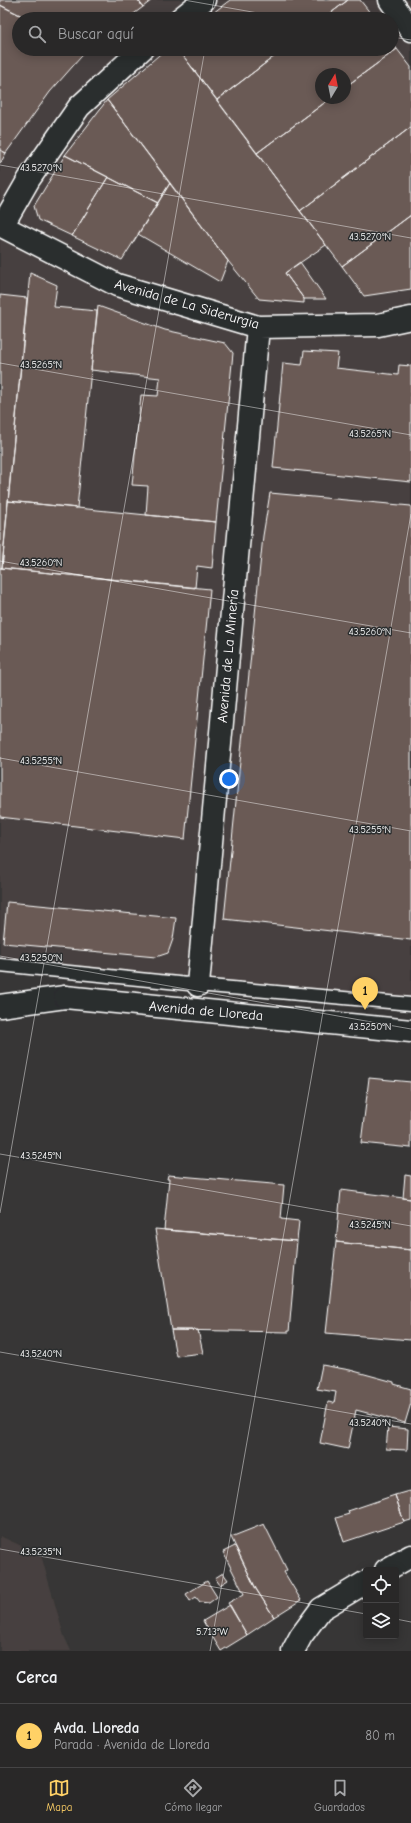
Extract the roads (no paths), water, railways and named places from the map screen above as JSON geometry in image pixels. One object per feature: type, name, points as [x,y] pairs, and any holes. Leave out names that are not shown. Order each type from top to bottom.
[{"type":"street","points":[[189,12],[204,0]]},
{"type":"street","points":[[390,0],[398,12]]},
{"type":"street","points":[[399,13],[411,30]]},
{"type":"street","points":[[1,225],[29,179],[79,107],[134,56]]},
{"type":"street","name":"Avenida de La Siderurgia","points":[[1,225],[117,285],[258,327],[378,325],[411,318]]},
{"type":"street","name":"Avenida de La Minería","points":[[198,985],[258,327]]},
{"type":"street","name":"Avenida de Lloreda","points":[[0,992],[411,1031]]},
{"type":"street","points":[[0,1006],[65,997]]},
{"type":"street","points":[[391,1567],[411,1556]]},
{"type":"street","points":[[293,1651],[321,1609],[363,1584]]},
{"type":"lane","name":"Avenida de Lloreda","points":[[0,965],[198,985],[411,1004]]},
{"type":"place","name":"Avda. Lloreda","points":[[365,1010]]}]
